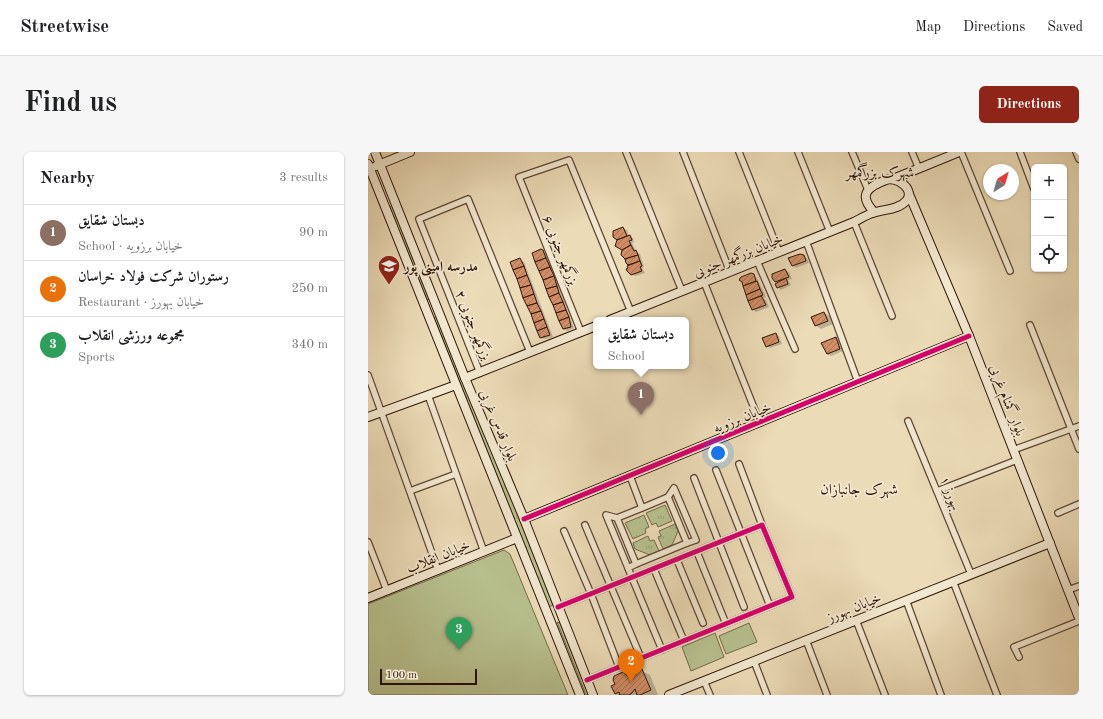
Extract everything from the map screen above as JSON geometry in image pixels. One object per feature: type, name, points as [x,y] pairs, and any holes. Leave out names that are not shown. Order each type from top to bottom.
[{"type":"main road","name":"بلوار قدس غربی","points":[[375,152],[593,695]]},
{"type":"main road","points":[[369,168],[380,165],[410,152]]},
{"type":"main road","points":[[919,169],[912,177],[907,199],[902,204],[888,210],[874,212],[865,198],[868,190],[873,185],[888,179],[893,179],[960,152]]},
{"type":"main road","name":"بلوار قدس غربی","points":[[369,168],[580,695]]},
{"type":"main road","points":[[893,179],[903,184],[908,191]]},
{"type":"main road","name":"بلوار گمنام غربی","points":[[908,191],[969,336],[1079,620]]},
{"type":"main road","name":"خیابان بزرگمهر جنوبی","points":[[618,317],[830,232],[874,212]]},
{"type":"main road","points":[[426,310],[437,306]]},
{"type":"main road","points":[[465,378],[593,327]]},
{"type":"main road","name":"خیابان برزویه","points":[[524,520],[969,336]]},
{"type":"main road","points":[[368,417],[456,385]]},
{"type":"main road","name":"خیابان انقلاب","points":[[368,598],[517,538]]},
{"type":"main road","name":"خیابان بهورز","points":[[669,695],[1050,543]]},
{"type":"main road","points":[[549,618],[559,610]]},
{"type":"street","points":[[626,152],[682,291]]},
{"type":"street","points":[[683,152],[730,272]]},
{"type":"street","points":[[739,152],[779,252]]},
{"type":"street","points":[[798,152],[830,232]]},
{"type":"street","points":[[852,152],[868,190]]},
{"type":"street","points":[[912,152],[919,169]]},
{"type":"street","points":[[960,152],[1010,271]]},
{"type":"street","points":[[1020,152],[1031,181]]},
{"type":"street","points":[[1076,152],[1079,159]]},
{"type":"street","name":"بزرگمهر جنوبی ۶","points":[[581,332],[519,177],[569,160],[631,312]]},
{"type":"street","name":"بزرگمهر جنوبی ۲","points":[[480,373],[419,219],[468,199],[530,352]]},
{"type":"street","points":[[854,222],[892,316]]},
{"type":"street","points":[[806,241],[858,382]]},
{"type":"street","points":[[757,261],[795,349]]},
{"type":"street","points":[[704,282],[760,423]]},
{"type":"street","points":[[1030,325],[1079,449]]},
{"type":"street","points":[[368,376],[438,570]]},
{"type":"street","points":[[428,396],[484,552]]},
{"type":"street","name":"بهورز ۱","points":[[908,421],[971,574]]},
{"type":"street","points":[[1013,450],[1079,426]]},
{"type":"street","points":[[937,491],[1017,460]]},
{"type":"street","points":[[587,680],[792,597],[762,525],[739,464]]},
{"type":"street","points":[[716,470],[770,606]]},
{"type":"street","points":[[410,491],[456,474]]},
{"type":"street","points":[[630,476],[642,508]]},
{"type":"street","points":[[694,478],[744,607]]},
{"type":"street","points":[[628,568],[696,540],[674,488],[668,497],[642,508],[617,518],[606,516],[662,650]]},
{"type":"street","points":[[668,497],[688,543]]},
{"type":"street","points":[[1058,513],[1079,504]]},
{"type":"street","points":[[617,518],[636,564]]},
{"type":"street","points":[[585,525],[641,658]]},
{"type":"street","points":[[559,610],[591,594],[762,525]]},
{"type":"street","points":[[564,531],[591,594],[619,667]]},
{"type":"street","points":[[368,542],[387,591]]},
{"type":"street","points":[[697,552],[726,624]]},
{"type":"street","points":[[677,560],[703,623]]},
{"type":"street","points":[[654,569],[684,641]]},
{"type":"street","points":[[953,581],[997,695]]},
{"type":"street","points":[[1068,590],[1079,586]]},
{"type":"street","points":[[906,600],[941,695]]},
{"type":"street","points":[[856,620],[885,695]]},
{"type":"street","points":[[1019,657],[1014,647],[1079,620]]},
{"type":"street","points":[[806,640],[827,695]]},
{"type":"street","points":[[754,661],[767,695]]},
{"type":"street","points":[[704,681],[710,695]]},
{"type":"green space","points":[[393,204],[430,299],[426,300],[389,208]]},
{"type":"green space","points":[[437,316],[553,605],[549,607],[434,318]]},
{"type":"green space","points":[[665,505],[672,521],[658,527],[656,523],[652,525],[646,513]]},
{"type":"green space","points":[[644,515],[649,527],[645,529],[646,533],[633,539],[625,523]]},
{"type":"green space","points":[[675,524],[678,531],[672,545],[663,549],[658,537],[661,536],[659,531]]},
{"type":"green space","points":[[648,536],[650,541],[654,540],[659,551],[650,555],[635,549],[633,543]]},
{"type":"green space","points":[[504,550],[510,554],[568,695],[368,695],[368,604]]},
{"type":"green space","points":[[557,622],[560,623],[589,695],[586,695]]},
{"type":"green space","points":[[749,623],[757,642],[726,654],[719,636]]},
{"type":"green space","points":[[715,633],[724,657],[691,671],[682,647]]},
{"type":"building","points":[[623,227],[627,236],[617,240],[613,237],[613,231]]},
{"type":"building","points":[[630,235],[632,240],[629,241],[631,245],[622,250],[615,246],[617,240]]},
{"type":"building","points":[[631,245],[634,251],[636,250],[638,255],[625,259],[621,255],[622,250]]},
{"type":"building","points":[[541,249],[543,250],[546,258],[535,262],[532,253]]},
{"type":"building","points":[[800,254],[804,255],[806,261],[792,266],[788,258]]},
{"type":"building","points":[[638,255],[640,261],[628,265],[626,263],[625,259]]},
{"type":"building","points":[[520,258],[524,266],[513,270],[510,262]]},
{"type":"building","points":[[546,258],[550,267],[539,271],[535,262]]},
{"type":"building","points":[[640,261],[642,271],[631,275],[626,269],[628,268],[627,266]]},
{"type":"building","points":[[524,266],[527,275],[517,279],[513,270]]},
{"type":"building","points":[[550,267],[554,276],[543,280],[539,271]]},
{"type":"building","points":[[785,269],[789,277],[775,282],[772,278],[772,274]]},
{"type":"building","points":[[751,273],[754,274],[756,281],[743,286],[742,282],[739,280],[741,277]]},
{"type":"building","points":[[527,275],[531,285],[520,288],[517,279]]},
{"type":"building","points":[[554,276],[557,286],[546,289],[543,280]]},
{"type":"building","points":[[786,278],[788,284],[777,288],[775,284]]},
{"type":"building","points":[[757,281],[760,289],[746,295],[743,286]]},
{"type":"building","points":[[531,285],[534,294],[523,298],[520,288]]},
{"type":"building","points":[[557,286],[559,293],[549,297],[546,289]]},
{"type":"building","points":[[760,289],[763,295],[748,301],[746,295]]},
{"type":"building","points":[[559,293],[563,302],[553,305],[549,297]]},
{"type":"building","points":[[534,294],[537,303],[527,306],[523,298]]},
{"type":"building","points":[[761,296],[766,305],[752,310],[748,301]]},
{"type":"building","points":[[563,302],[566,310],[556,313],[553,305]]},
{"type":"building","points":[[537,303],[541,311],[531,314],[527,306]]},
{"type":"building","points":[[566,310],[569,317],[559,321],[556,313]]},
{"type":"building","points":[[541,311],[544,319],[534,323],[531,314]]},
{"type":"building","points":[[824,312],[828,321],[815,326],[811,317]]},
{"type":"building","points":[[569,317],[571,327],[563,329],[559,321]]},
{"type":"building","points":[[544,319],[547,327],[537,331],[534,323]]},
{"type":"building","points":[[547,327],[550,335],[540,338],[537,331]]},
{"type":"building","points":[[776,333],[779,342],[766,347],[762,338]]},
{"type":"building","points":[[836,337],[840,349],[827,354],[821,343]]},
{"type":"building","points":[[642,669],[651,690],[640,695],[637,695],[635,689],[629,695],[620,695],[619,692],[615,694],[611,686],[615,684],[613,680],[614,676],[623,672],[628,676]]},
{"type":"cycle path","points":[[524,519],[969,336]]},
{"type":"cycle path","points":[[558,607],[762,525],[792,597],[587,680]]},
{"type":"place","name":"مدرسه امینی پور","points":[[389,286]]},
{"type":"place","name":"دبستان شقایق","points":[[641,415]]},
{"type":"place","name":"مجموعه ورزشی انقلاب","points":[[459,650]]},
{"type":"place","name":"رستوران شرکت فولاد خراسان","points":[[631,682]]},
{"type":"district","name":"شهرک بزرگمهر","points":[[880,172]]},
{"type":"district","name":"شهرک جانبازان","points":[[859,489]]}]
